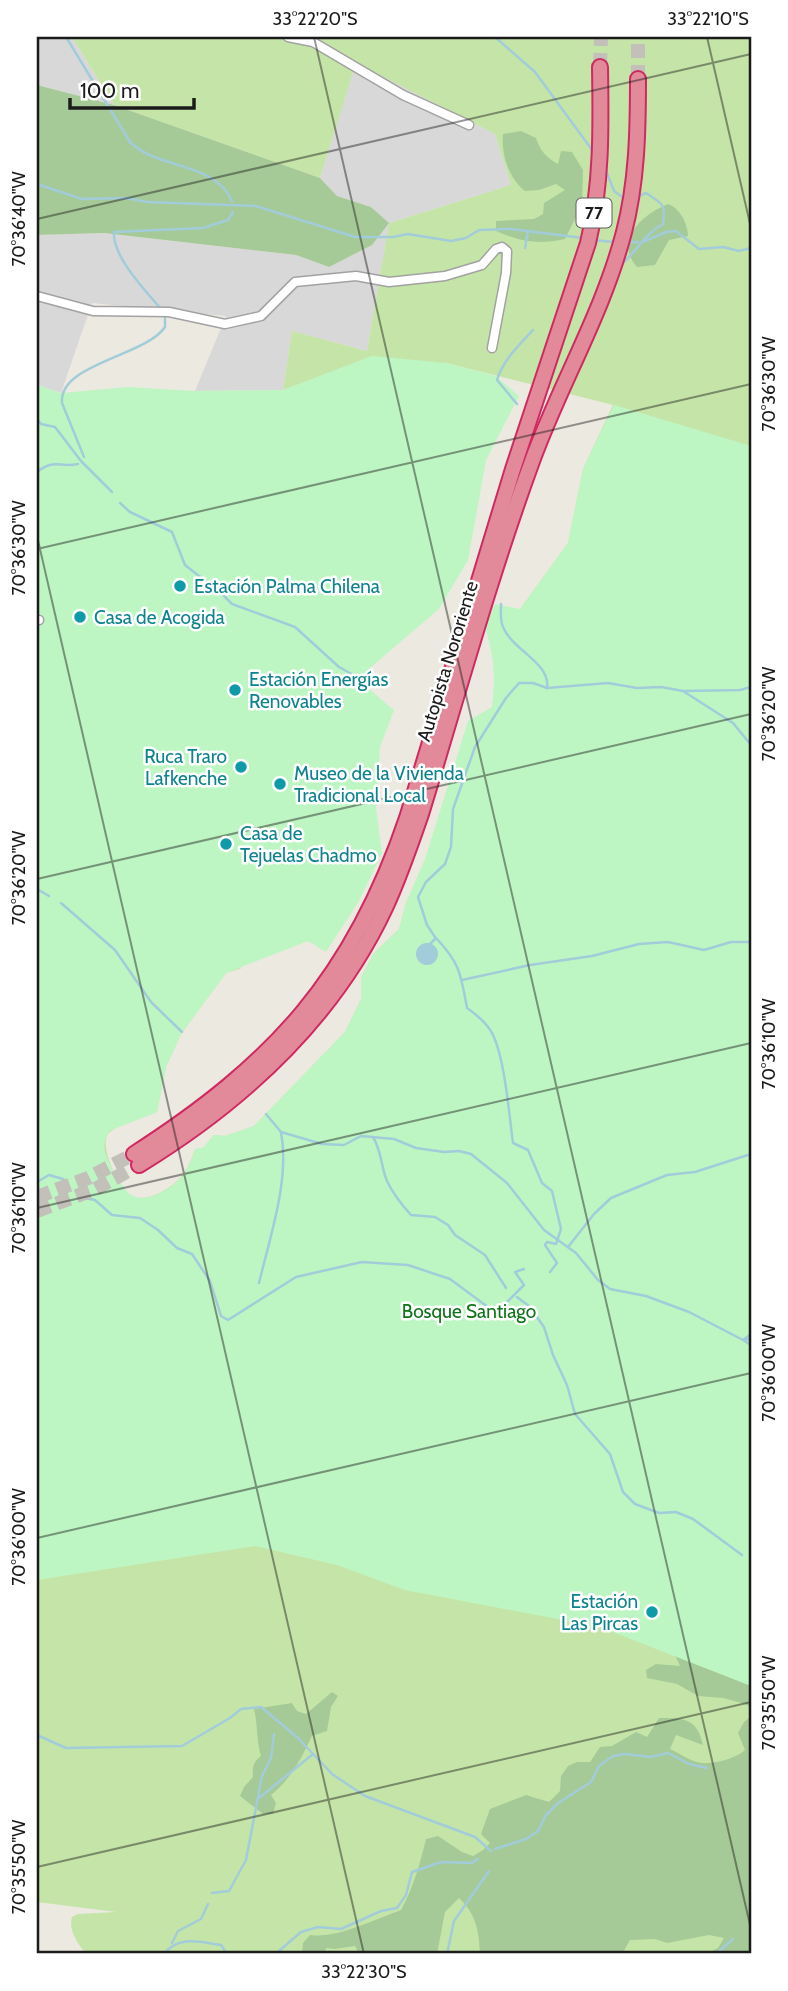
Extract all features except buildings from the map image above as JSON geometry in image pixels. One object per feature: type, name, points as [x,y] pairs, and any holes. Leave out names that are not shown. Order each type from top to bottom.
[{"type":"highway","name":"Autopista Nororiente","points":[[600,68],[600,158],[594,213],[583,260],[520,446],[407,818],[389,868],[365,920],[328,981],[279,1040],[240,1077],[136,1160],[201,1124],[265,1071],[322,1010],[374,931],[410,847],[504,541],[532,460],[618,252],[628,214],[635,166],[638,79]]},
{"type":"street","points":[[288,37],[313,43],[403,95],[469,125]]},
{"type":"street","points":[[37,296],[93,311],[169,312],[225,324],[261,316],[295,282],[356,276],[389,282],[444,276],[482,265],[496,249],[502,247],[506,251],[506,273],[492,348]]},
{"type":"shaded area","points":[[37,37],[72,37],[114,105],[37,85]]},
{"type":"shaded area","points":[[356,62],[495,134],[511,185],[389,223],[367,351],[292,331],[283,390],[195,391],[226,316],[92,303],[61,393],[37,385],[37,235],[104,233],[296,255],[329,267],[371,245],[384,219],[371,207],[337,196],[320,178]]},
{"type":"green space","points":[[72,37],[751,37],[751,1954],[87,1954],[77,1942],[72,1917],[78,1914],[116,1912],[37,1902],[37,1141],[213,960],[242,968],[226,973],[181,1034],[166,1067],[157,1112],[108,1134],[108,1157],[122,1185],[132,1196],[144,1198],[158,1194],[170,1186],[185,1172],[195,1149],[203,1148],[214,1135],[225,1136],[254,1126],[345,1032],[361,999],[361,977],[374,953],[399,929],[407,900],[440,892],[520,609],[568,543],[583,469],[613,405],[446,363],[325,375],[283,390],[292,331],[367,351],[389,223],[511,185],[495,134],[356,63],[320,178],[114,105]]},
{"type":"green space","points":[[37,85],[114,105],[320,178],[337,196],[371,207],[389,223],[372,245],[329,267],[296,255],[104,233],[37,235]]},
{"type":"green space","points":[[521,131],[536,138],[544,154],[558,164],[561,151],[572,152],[583,170],[582,205],[565,239],[530,241],[496,231],[496,221],[534,219],[543,214],[544,203],[565,190],[556,184],[539,190],[525,191],[519,186],[510,173],[505,158],[503,134]]},
{"type":"green space","points":[[668,204],[683,217],[688,236],[669,240],[655,265],[637,267],[630,257],[628,247],[634,229],[649,214]]},
{"type":"green space","name":"Bosque Santiago","points":[[372,356],[446,363],[496,376],[519,396],[486,460],[468,560],[439,609],[357,679],[394,710],[380,747],[376,808],[382,853],[359,901],[326,952],[308,941],[226,973],[181,1034],[166,1067],[157,1112],[109,1131],[105,1152],[116,1175],[131,1195],[143,1198],[164,1191],[183,1176],[195,1149],[203,1148],[214,1135],[225,1136],[254,1126],[345,1032],[361,999],[361,977],[374,953],[399,929],[407,900],[425,859],[468,721],[492,707],[493,666],[485,626],[495,604],[520,609],[568,543],[583,469],[614,405],[751,446],[751,1686],[600,1627],[405,1590],[337,1565],[255,1546],[37,1580],[37,385],[61,393],[128,387],[195,391],[283,390]]},
{"type":"green space","points":[[674,1653],[751,1654],[751,1708],[723,1698],[698,1696],[677,1684],[647,1678],[646,1670],[656,1664],[680,1666]]},
{"type":"green space","points":[[332,1692],[338,1696],[331,1707],[327,1731],[312,1736],[290,1775],[271,1795],[276,1803],[273,1814],[263,1814],[240,1796],[253,1777],[254,1765],[261,1756],[254,1709],[292,1703],[297,1711],[306,1714]]},
{"type":"green space","points":[[751,1716],[751,1954],[706,1954],[718,1948],[724,1938],[709,1935],[667,1943],[655,1939],[630,1940],[622,1954],[480,1954],[476,1923],[459,1898],[445,1912],[437,1954],[359,1954],[355,1946],[326,1948],[325,1954],[302,1954],[303,1943],[310,1935],[344,1931],[401,1910],[416,1876],[426,1839],[438,1836],[473,1856],[490,1843],[481,1834],[490,1809],[526,1795],[549,1802],[560,1791],[561,1776],[568,1766],[577,1762],[590,1762],[600,1747],[612,1746],[636,1732],[647,1737],[659,1718],[676,1718],[688,1721],[697,1729],[703,1745],[676,1735],[670,1749],[697,1762],[718,1762],[745,1750],[738,1733]]},
{"type":"water","points":[[427,943],[437,950],[438,954],[431,964],[427,965],[417,958],[416,954],[423,944]]},
{"type":"waterway","points":[[66,37],[130,142],[155,157],[212,179],[224,188],[232,201]]},
{"type":"waterway","points":[[495,37],[535,72],[595,154]]},
{"type":"waterway","points":[[605,168],[614,191],[625,199]]},
{"type":"waterway","points":[[37,184],[82,199],[126,198],[147,202],[256,206],[355,237],[393,237],[408,234],[451,241],[466,238],[479,230],[511,229],[583,238]]},
{"type":"waterway","points":[[624,262],[663,224],[664,212],[660,202],[646,193],[638,196]]},
{"type":"waterway","points":[[160,308],[124,262],[118,251],[114,232],[203,228],[228,220],[233,212]]},
{"type":"waterway","points":[[525,248],[528,231]]},
{"type":"waterway","points":[[643,242],[666,232],[676,231],[699,249],[723,247],[739,251],[751,248]]},
{"type":"waterway","points":[[593,240],[614,242]]},
{"type":"waterway","points":[[628,242],[638,242]]},
{"type":"waterway","points":[[84,457],[62,403],[64,390],[88,369],[155,337],[165,327],[165,315]]},
{"type":"waterway","points":[[517,404],[497,380],[508,359],[533,330]]},
{"type":"waterway","points":[[37,419],[41,424],[55,427],[81,461],[112,492]]},
{"type":"waterway","points":[[37,472],[53,464],[78,464]]},
{"type":"waterway","points":[[120,503],[130,512],[172,532],[185,565],[232,604],[295,627],[339,667],[357,677]]},
{"type":"waterway","points":[[501,604],[503,627],[543,671],[547,688]]},
{"type":"waterway","points":[[435,937],[427,925],[418,897],[426,882],[445,864],[451,847],[453,809],[475,747],[506,698],[519,683],[533,683],[547,688]]},
{"type":"waterway","points":[[547,688],[608,683],[683,691],[740,690],[751,687]]},
{"type":"waterway","points":[[683,691],[733,723],[751,745]]},
{"type":"waterway","points":[[37,889],[49,896]]},
{"type":"waterway","points":[[61,903],[115,950],[151,1002],[182,1032]]},
{"type":"waterway","points":[[430,944],[436,938],[455,962],[467,1008],[482,1020],[493,1035],[504,1073],[513,1143],[528,1150],[542,1183],[552,1191],[561,1229],[556,1244],[547,1242],[545,1245],[557,1263],[550,1272]]},
{"type":"waterway","points":[[462,980],[530,965],[592,956],[639,944],[668,942],[704,950],[731,942],[751,942]]},
{"type":"waterway","points":[[266,1114],[281,1132],[322,1144],[344,1145],[361,1136],[394,1139],[416,1148],[471,1154],[507,1183],[544,1230],[576,1253],[598,1280],[610,1289],[646,1296],[689,1312],[743,1340],[751,1339]]},
{"type":"waterway","points":[[259,1283],[281,1188],[281,1132]]},
{"type":"waterway","points":[[373,1137],[387,1181],[411,1215],[435,1217],[448,1225],[455,1235],[485,1255],[506,1288]]},
{"type":"waterway","points":[[568,1247],[594,1214],[611,1198],[667,1175],[695,1172],[751,1154]]},
{"type":"waterway","points":[[37,1182],[49,1175],[63,1179],[66,1184]]},
{"type":"waterway","points":[[79,1197],[95,1200],[112,1215],[140,1218],[177,1248],[192,1254],[210,1281],[221,1316],[228,1320],[296,1277],[362,1262],[408,1265],[450,1279],[496,1313],[524,1285],[515,1272],[524,1269]]},
{"type":"waterway","points":[[517,1297],[529,1306],[544,1327],[567,1385],[575,1414],[610,1454],[623,1492],[635,1504],[659,1513],[676,1512],[693,1519],[742,1555]]},
{"type":"waterway","points":[[751,1334],[743,1340],[751,1345]]},
{"type":"waterway","points":[[37,1735],[66,1748],[182,1746],[241,1709],[261,1707],[298,1738],[332,1774],[365,1796],[475,1837],[491,1851]]},
{"type":"waterway","points":[[212,1893],[229,1891],[246,1860],[262,1776],[271,1758],[274,1734]]},
{"type":"waterway","points":[[495,1849],[526,1839],[538,1831],[546,1815],[558,1803],[591,1782],[599,1766],[613,1756],[625,1754],[651,1757],[668,1753],[689,1764],[707,1768]]},
{"type":"waterway","points":[[259,1798],[313,1754]]},
{"type":"waterway","points":[[279,1951],[301,1932],[318,1927],[341,1929],[381,1911],[397,1908],[406,1895],[412,1872],[441,1862],[472,1863],[478,1859]]},
{"type":"waterway","points":[[447,1954],[454,1921],[489,1871]]},
{"type":"waterway","points":[[172,1943],[178,1931],[201,1919],[208,1904]]},
{"type":"waterway","points":[[716,1954],[733,1939]]},
{"type":"waterway","points":[[164,1954],[176,1944],[190,1941],[221,1945],[227,1954]]},
{"type":"tunnel","points":[[600,67],[601,37]]},
{"type":"tunnel","points":[[638,37],[638,79]]},
{"type":"tunnel","points":[[37,1197],[88,1178],[134,1154]]},
{"type":"tunnel","points":[[37,1211],[95,1189],[139,1165]]},
{"type":"place","name":"Estación Palma Chilena","points":[[180,586]]},
{"type":"place","name":"Casa de Acogida","points":[[80,617]]},
{"type":"place","name":"Estación Energías Renovables","points":[[235,690]]},
{"type":"place","name":"Ruca Traro Lafkenche","points":[[241,767]]},
{"type":"place","name":"Museo de la Vivienda Tradicional Local","points":[[280,784]]},
{"type":"place","name":"Casa de Tejuelas Chadmo","points":[[226,844]]},
{"type":"place","name":"Estación Las Pircas","points":[[652,1612]]}]
